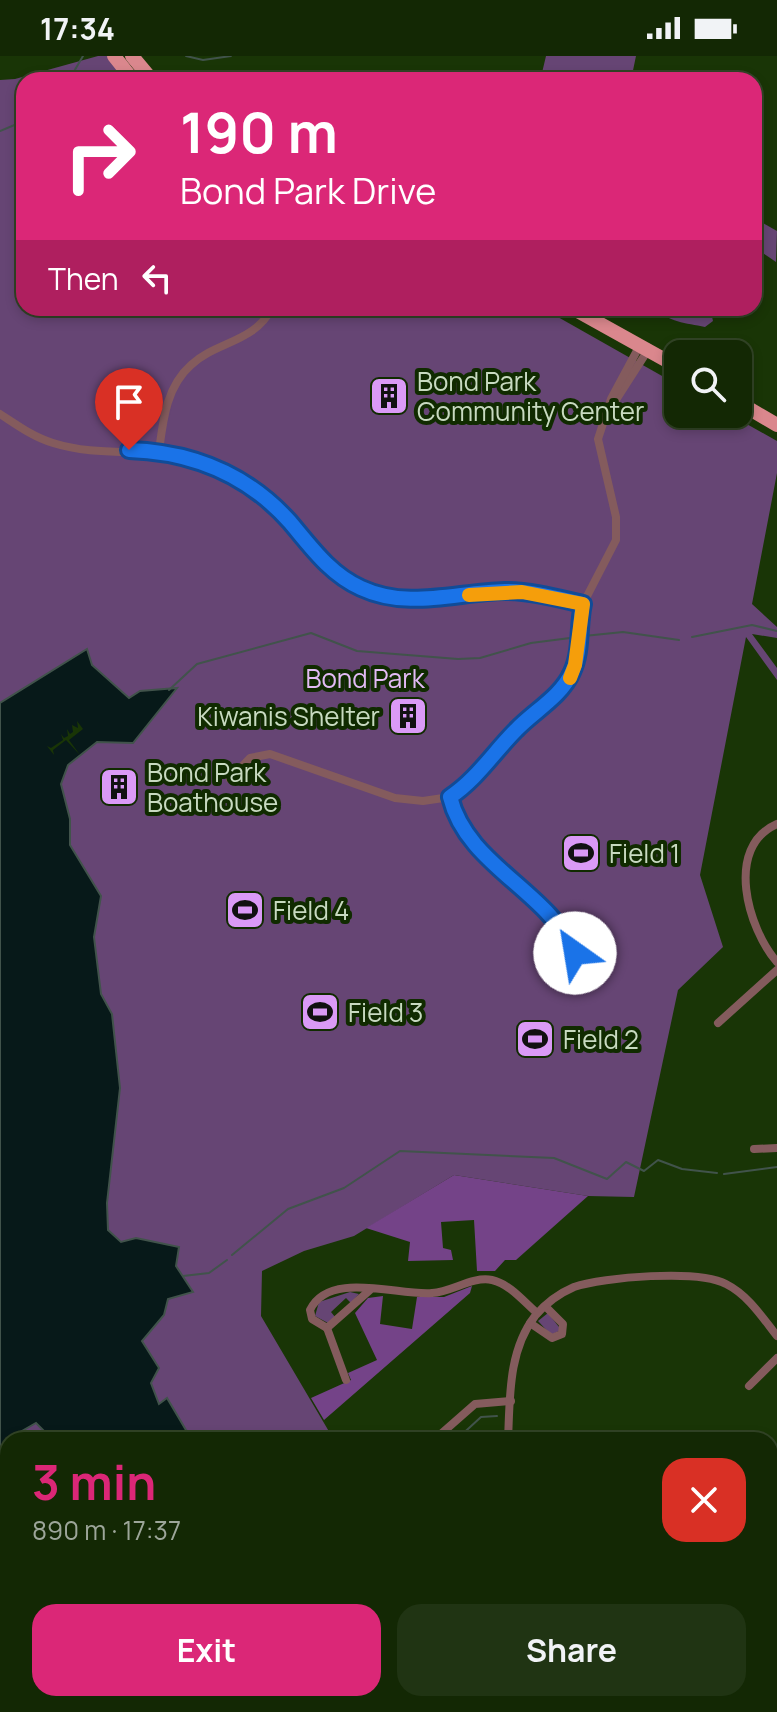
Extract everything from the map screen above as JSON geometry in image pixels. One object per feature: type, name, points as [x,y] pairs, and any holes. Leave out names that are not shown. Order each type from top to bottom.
[{"type":"main road","points":[[114,56],[127,72]]},
{"type":"main road","points":[[132,56],[145,72]]},
{"type":"main road","points":[[586,316],[664,359]]},
{"type":"main road","points":[[752,410],[777,425]]},
{"type":"street","points":[[159,451],[164,417],[177,382],[196,361],[256,330],[266,316]]},
{"type":"street","points":[[230,779],[243,763],[270,754],[395,798],[423,801],[450,797],[475,778],[518,727],[559,692],[575,665],[583,604],[609,557],[617,533],[598,451],[600,428],[644,348]]},
{"type":"street","points":[[0,414],[26,431],[68,447],[159,451],[211,465],[246,483],[274,505],[332,570],[370,591],[414,600],[522,592],[583,604]]},
{"type":"street","points":[[450,797],[459,826],[472,842],[565,931],[575,953],[584,956]]},
{"type":"street","points":[[777,824],[755,842],[747,869],[752,919],[763,944],[777,962]]},
{"type":"street","points":[[718,1023],[777,970]]},
{"type":"street","points":[[754,1149],[777,1148]]},
{"type":"street","points":[[509,1432],[515,1359],[537,1313],[564,1292],[590,1283],[707,1277],[743,1295],[777,1336]]},
{"type":"street","points":[[346,1380],[327,1328],[312,1319],[310,1310],[318,1298],[339,1289],[429,1294],[491,1280],[509,1289],[537,1313]]},
{"type":"street","points":[[327,1328],[370,1290]]},
{"type":"street","points":[[530,1323],[552,1338],[562,1334],[563,1324],[545,1306]]},
{"type":"street","points":[[749,1386],[777,1358]]},
{"type":"street","points":[[443,1432],[475,1404],[511,1401]]},
{"type":"green space","name":"Bond Park","points":[[107,56],[120,72],[40,72]]},
{"type":"green space","points":[[546,56],[636,56],[633,72],[542,72]]},
{"type":"green space","name":"Bond Park","points":[[16,79],[16,316],[556,316],[664,377],[664,428],[752,427],[777,441],[777,473],[752,604],[777,627],[777,638],[752,634],[777,668],[777,680],[746,637],[700,875],[723,947],[678,990],[634,1197],[588,1196],[454,1175],[354,1236],[304,1251],[262,1271],[261,1316],[329,1432],[0,1432],[0,80]]},
{"type":"green space","points":[[762,223],[777,231],[776,262],[762,252]]},
{"type":"green space","points":[[665,316],[712,316],[713,321],[705,327]]},
{"type":"green space","points":[[350,1292],[359,1294],[351,1303],[346,1298],[331,1312],[335,1317],[328,1323],[315,1316],[319,1302]]},
{"type":"green space","points":[[548,1313],[559,1327],[559,1331],[551,1335],[538,1321]]},
{"type":"shaded area","points":[[87,649],[92,665],[129,698],[140,691],[177,688],[133,743],[97,742],[68,765],[61,784],[70,819],[70,845],[101,896],[94,937],[101,994],[112,1014],[120,1088],[107,1203],[108,1230],[121,1242],[136,1238],[179,1247],[176,1266],[193,1292],[168,1299],[164,1315],[142,1341],[159,1368],[151,1383],[159,1404],[167,1398],[188,1432],[45,1432],[36,1423],[20,1432],[0,1432],[0,703]]},
{"type":"shaded area","points":[[454,1175],[588,1196],[516,1260],[505,1260],[495,1271],[477,1271],[474,1220],[441,1222],[443,1248],[451,1250],[453,1260],[408,1261],[410,1242],[366,1228]]},
{"type":"shaded area","points":[[472,1286],[470,1293],[324,1420],[311,1398],[351,1380],[348,1373],[377,1360],[355,1313],[368,1298],[383,1296],[380,1324],[412,1329],[417,1297],[444,1297]]},
{"type":"pier","points":[[77,721],[83,729],[69,740],[80,755],[66,740],[53,750],[54,755],[47,746],[51,748],[63,740],[61,734],[64,738],[68,736],[67,729],[70,734],[73,732],[72,725],[78,728]]},
{"type":"waterway","points":[[74,72],[83,56]]},
{"type":"waterway","points":[[186,56],[203,60],[231,56]]},
{"type":"waterway","points":[[0,131],[16,124]]},
{"type":"waterway","points":[[692,637],[752,625],[777,631]]},
{"type":"waterway","points":[[584,636],[623,632],[679,640]]},
{"type":"waterway","points":[[169,690],[197,664],[311,633],[357,651],[458,659],[480,658],[531,643],[570,638]]},
{"type":"waterway","points":[[232,1255],[288,1209],[344,1188],[400,1151],[554,1158],[607,1179],[626,1162],[644,1171],[658,1160],[682,1169],[717,1173]]},
{"type":"waterway","points":[[724,1174],[777,1167]]},
{"type":"waterway","points":[[183,1276],[209,1273],[227,1260]]},
{"type":"waterway","points":[[465,1432],[481,1417],[497,1416]]},
{"type":"slow traffic","points":[[469,595],[522,592],[583,604],[575,665],[570,678]]},
{"type":"place","name":"Bond Park Community Center","points":[[389,396]]},
{"type":"place","name":"Kiwanis Shelter","points":[[408,716]]},
{"type":"place","name":"Bond Park Boathouse","points":[[119,787]]},
{"type":"place","name":"Field 1","points":[[581,853]]},
{"type":"place","name":"Field 4","points":[[245,910]]},
{"type":"place","name":"Field 3","points":[[320,1012]]},
{"type":"place","name":"Field 2","points":[[535,1039]]},
{"type":"route","points":[[129,450],[183,456],[237,478],[274,505],[332,570],[361,588],[414,600],[505,591],[583,604],[575,665],[570,677],[559,692],[518,727],[475,778],[450,797],[459,826],[565,931],[575,953]]}]
